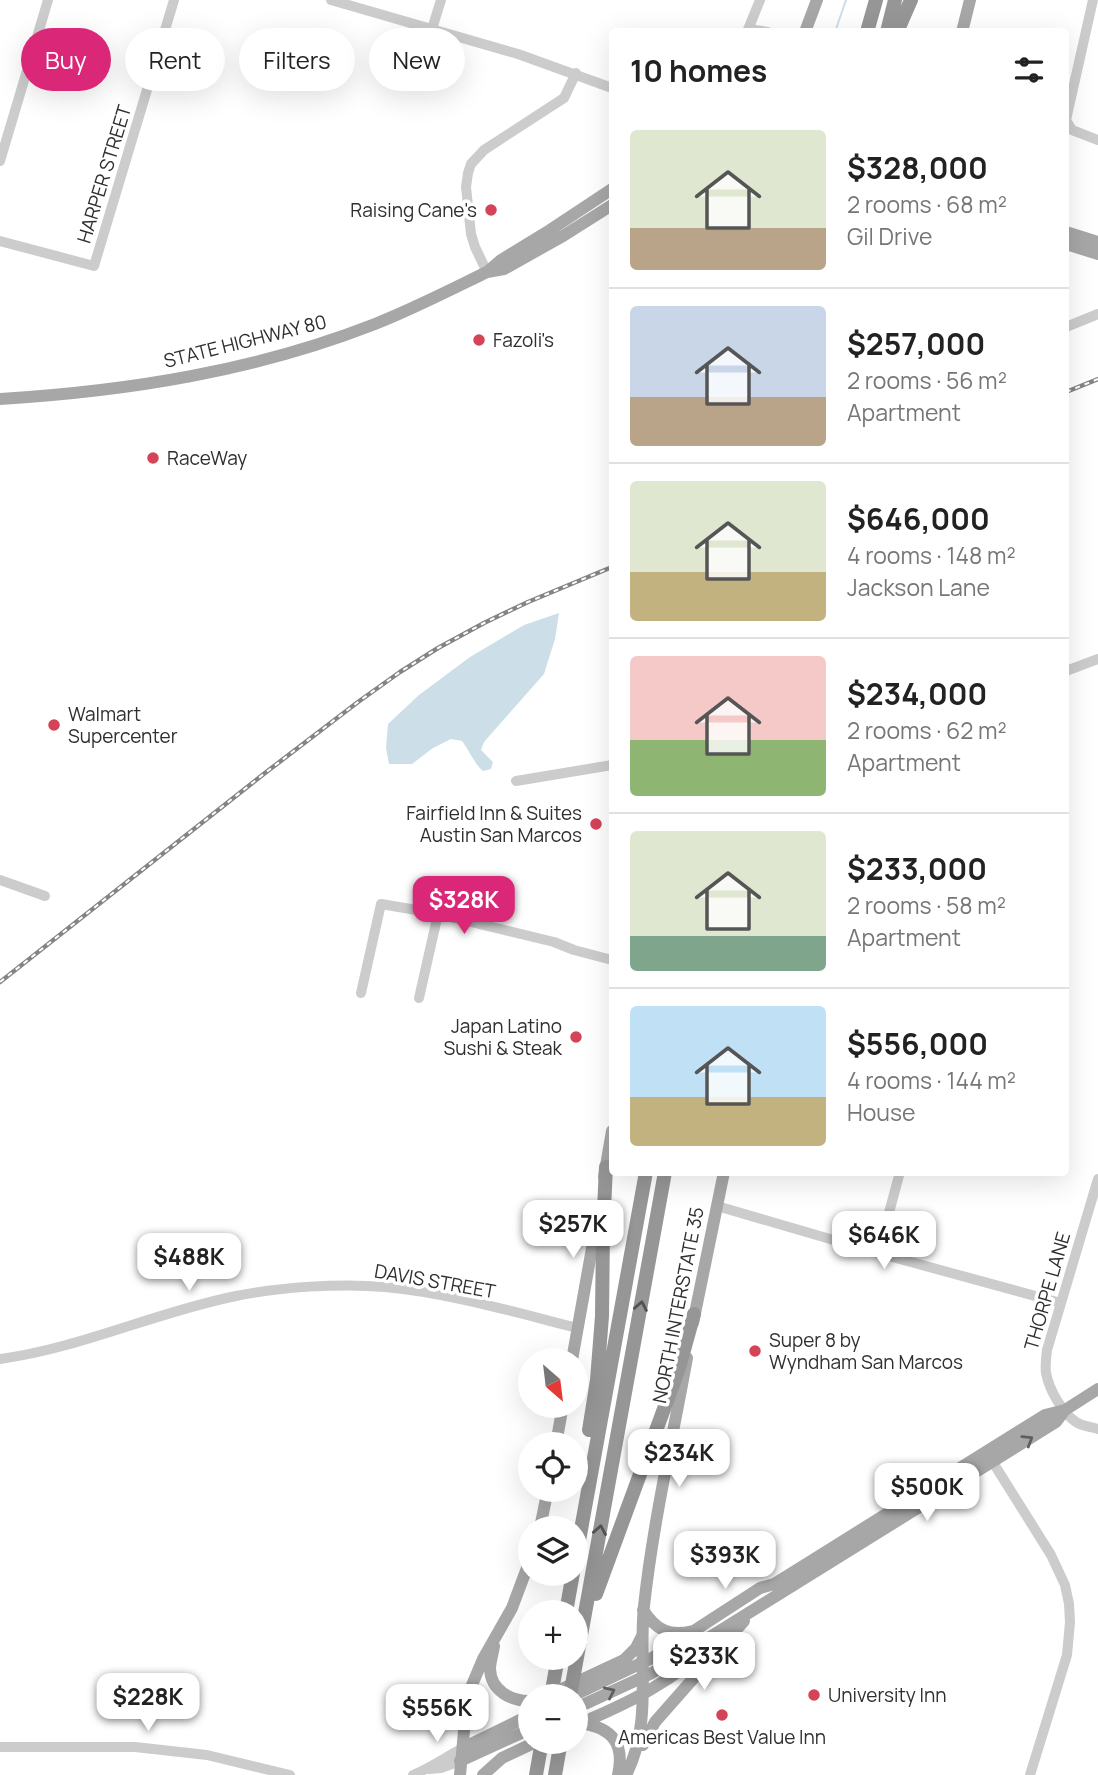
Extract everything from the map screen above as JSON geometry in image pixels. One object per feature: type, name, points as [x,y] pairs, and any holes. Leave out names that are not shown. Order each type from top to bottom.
[{"type":"highway","points":[[868,28],[876,0]]},
{"type":"highway","points":[[888,28],[895,0]]},
{"type":"highway","points":[[899,28],[911,0]]},
{"type":"highway","points":[[577,1516],[601,1345],[606,1167]]},
{"type":"highway","points":[[583,1516],[645,1176]]},
{"type":"highway","points":[[587,1600],[664,1176]]},
{"type":"highway","points":[[588,1617],[679,1368],[694,1314]]},
{"type":"highway","points":[[536,1775],[539,1754]]},
{"type":"highway","points":[[555,1775],[559,1754]]},
{"type":"main road","points":[[806,28],[817,0]]},
{"type":"main road","points":[[963,28],[970,0]]},
{"type":"main road","name":"STATE HIGHWAY 80","points":[[487,272],[501,260],[609,191]]},
{"type":"main road","points":[[563,236],[572,225],[609,200]]},
{"type":"main road","name":"STATE HIGHWAY 80","points":[[0,400],[139,386],[197,376],[294,352],[376,323],[487,272],[504,269],[609,207]]},
{"type":"main road","points":[[1069,233],[1098,243]]},
{"type":"main road","points":[[1069,239],[1083,243],[1098,243]]},
{"type":"main road","points":[[1069,245],[1098,254]]},
{"type":"main road","points":[[574,1348],[609,1149]]},
{"type":"main road","name":"NORTH INTERSTATE 35","points":[[626,1775],[634,1759],[642,1723],[643,1610],[652,1537],[723,1176]]},
{"type":"main road","points":[[588,1719],[644,1694],[675,1675],[703,1652],[743,1609],[774,1584],[963,1466],[989,1457],[1052,1425],[1065,1410],[1098,1389]]},
{"type":"main road","points":[[588,1703],[644,1677],[728,1626],[923,1506],[989,1457]]},
{"type":"main road","points":[[923,1506],[924,1496],[961,1473],[963,1466]]},
{"type":"main road","points":[[588,1688],[643,1662],[760,1588],[774,1584]]},
{"type":"main road","points":[[460,1775],[469,1695],[482,1659],[521,1586]]},
{"type":"main road","points":[[634,1759],[655,1722],[738,1627],[761,1605]]},
{"type":"main road","points":[[643,1610],[657,1628],[669,1632],[693,1631]]},
{"type":"main road","points":[[574,1684],[624,1660],[636,1648],[643,1634]]},
{"type":"main road","points":[[496,1636],[490,1670],[496,1686],[506,1696],[518,1701]]},
{"type":"main road","points":[[461,1755],[518,1722]]},
{"type":"main road","points":[[588,1725],[601,1729],[613,1738],[621,1756],[618,1775]]},
{"type":"main road","points":[[461,1755],[518,1734]]},
{"type":"main road","points":[[483,1775],[502,1758],[518,1753]]},
{"type":"street","points":[[0,161],[48,0]]},
{"type":"street","name":"HARPER STREET","points":[[0,241],[94,266],[174,0]]},
{"type":"street","points":[[331,0],[429,28]]},
{"type":"street","points":[[432,28],[441,0]]},
{"type":"street","points":[[749,28],[760,0]]},
{"type":"street","points":[[1069,107],[1093,0]]},
{"type":"street","points":[[465,38],[519,54],[609,87]]},
{"type":"street","points":[[487,272],[475,247],[469,220],[466,187],[471,164],[484,150],[564,98],[576,74]]},
{"type":"street","points":[[1069,125],[1072,130],[1098,139]]},
{"type":"street","points":[[1069,326],[1098,314]]},
{"type":"street","points":[[1069,670],[1098,659]]},
{"type":"street","points":[[516,781],[609,766]]},
{"type":"street","points":[[0,880],[45,896]]},
{"type":"street","points":[[360,993],[381,904],[438,914],[554,942],[609,959]]},
{"type":"street","points":[[419,998],[438,914]]},
{"type":"street","points":[[878,1253],[899,1176]]},
{"type":"street","name":"THORPE LANE","points":[[1065,1410],[1050,1387],[1045,1362],[1098,1179]]},
{"type":"street","points":[[717,1206],[1061,1303]]},
{"type":"street","name":"DAVIS STREET","points":[[0,1359],[49,1350],[237,1296],[335,1285],[385,1287],[446,1296],[577,1328]]},
{"type":"street","points":[[1065,1410],[1073,1420],[1098,1429]]},
{"type":"street","points":[[989,1457],[1051,1555],[1065,1586],[1069,1604],[1067,1655],[1030,1775]]},
{"type":"street","points":[[0,1747],[135,1747],[207,1755],[290,1775]]},
{"type":"street","points":[[413,1775],[428,1769],[441,1768],[461,1755]]},
{"type":"shaded area","points":[[559,613],[555,639],[544,674],[484,742],[481,750],[493,762],[491,769],[483,771],[462,741],[451,739],[433,748],[412,764],[389,764],[386,748],[388,724],[419,695],[470,657],[524,625]]},
{"type":"waterway","points":[[836,28],[846,0]]},
{"type":"railway","points":[[1069,391],[1098,379]]},
{"type":"railway","points":[[0,982],[265,773],[400,672],[484,623],[609,568]]},
{"type":"place","name":"Raising Cane's","points":[[491,210]]},
{"type":"place","name":"Fazoli's","points":[[479,340]]},
{"type":"place","name":"RaceWay","points":[[153,458]]},
{"type":"place","name":"Walmart Supercenter","points":[[54,725]]},
{"type":"place","name":"Fairfield Inn & Suites Austin San Marcos","points":[[596,824]]},
{"type":"place","name":"Japan Latino Sushi & Steak","points":[[576,1037]]},
{"type":"place","name":"Super 8 by Wyndham San Marcos","points":[[755,1351]]},
{"type":"place","name":"University Inn","points":[[814,1695]]},
{"type":"place","name":"Americas Best Value Inn","points":[[722,1715]]}]
